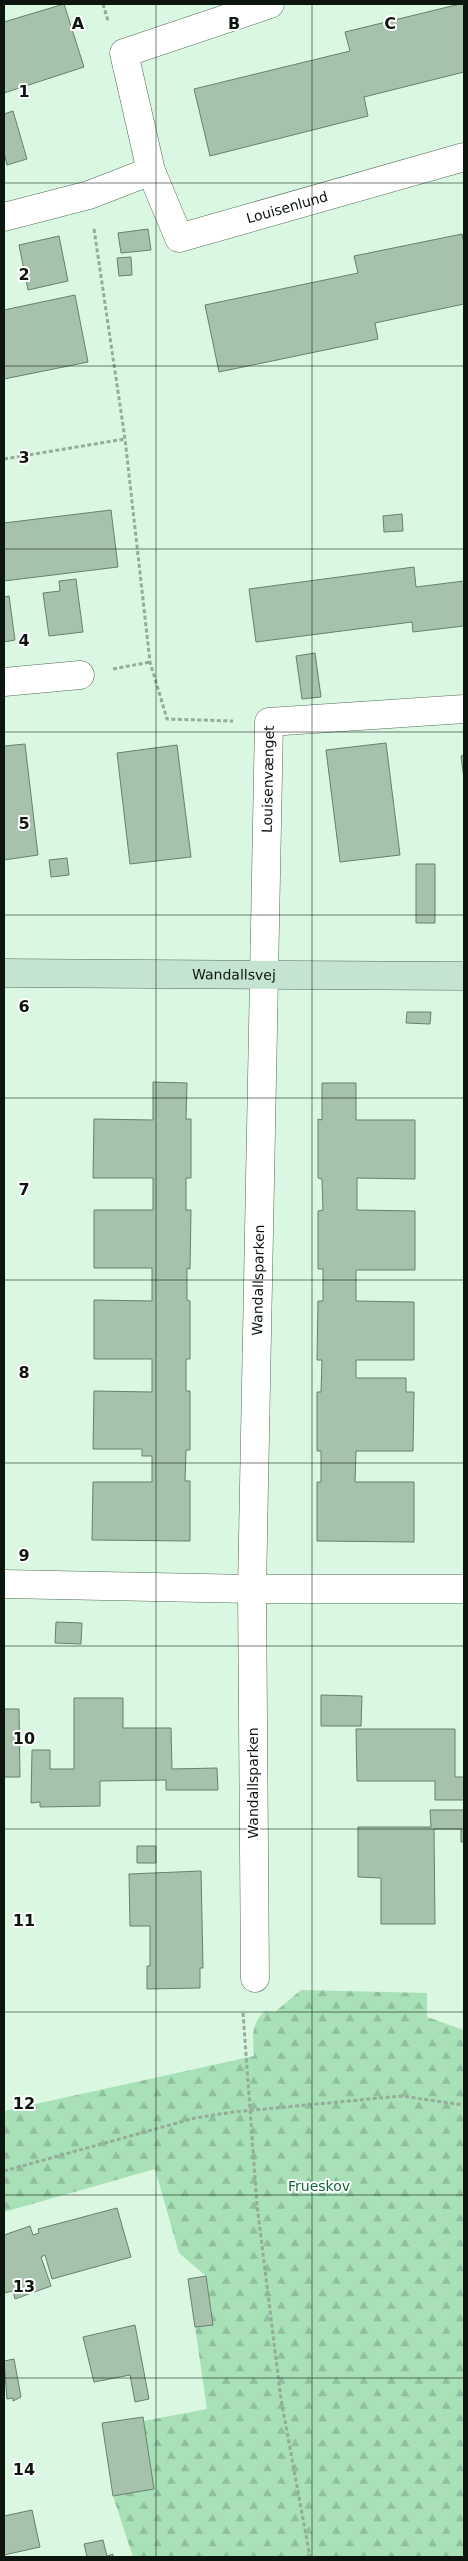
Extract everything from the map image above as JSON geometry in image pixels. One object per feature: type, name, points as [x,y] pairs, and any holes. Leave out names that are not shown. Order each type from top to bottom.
[{"type":"street","name":"Louisenlund","points":[[270,4],[124,53],[151,171],[180,238],[464,157]]},
{"type":"street","points":[[4,217],[89,195],[151,171]]},
{"type":"street","points":[[4,682],[80,675]]},
{"type":"street","name":"Louisenvænget","points":[[262,973],[269,722],[464,709]]},
{"type":"street","name":"Wandallsvej","points":[[4,973],[262,973],[464,976]]},
{"type":"street","name":"Wandallsparken","points":[[255,1978],[252,1589],[262,973]]},
{"type":"street","points":[[4,1584],[252,1589],[464,1589]]},
{"type":"path","points":[[89,195],[125,438],[150,662],[167,719],[269,722]]},
{"type":"path","points":[[4,459],[125,438]]},
{"type":"path","points":[[243,2013],[256,2205],[281,2399],[310,2557]]},
{"type":"path","points":[[4,2170],[195,2118],[251,2110],[401,2096],[464,2105]]},
{"type":"green space","name":"Frueskov","points":[[301,1990],[427,1993],[427,2017],[464,2030],[464,2557],[133,2557],[113,2496],[154,2489],[144,2421],[207,2409],[195,2327],[213,2324],[206,2276],[179,2253],[155,2169],[4,2212],[4,2111],[254,2056],[254,2032],[260,2016],[265,2011],[275,2012]]},
{"type":"building","points":[[64,4],[84,67],[4,93],[4,22]]},
{"type":"building","points":[[464,4],[464,72],[364,97],[368,116],[210,156],[194,89],[350,51],[345,32]]},
{"type":"building","points":[[13,111],[27,159],[7,165],[4,153],[4,114]]},
{"type":"building","points":[[148,229],[151,250],[121,253],[118,233]]},
{"type":"building","points":[[462,234],[464,245],[464,304],[375,323],[378,339],[219,372],[205,305],[358,273],[354,256]]},
{"type":"building","points":[[59,236],[68,281],[28,290],[19,245]]},
{"type":"building","points":[[131,257],[132,275],[119,276],[117,258]]},
{"type":"building","points":[[75,295],[88,362],[4,379],[4,310]]},
{"type":"building","points":[[111,510],[118,567],[4,581],[4,523]]},
{"type":"building","points":[[402,514],[403,531],[384,532],[383,516]]},
{"type":"building","points":[[414,567],[416,587],[464,581],[464,626],[413,632],[412,622],[256,642],[249,589]]},
{"type":"building","points":[[76,579],[83,632],[49,636],[43,593],[60,591],[59,581]]},
{"type":"building","points":[[9,596],[15,640],[4,642],[4,597]]},
{"type":"building","points":[[315,653],[321,697],[302,699],[296,656]]},
{"type":"building","points":[[386,743],[400,855],[340,862],[326,750]]},
{"type":"building","points":[[25,744],[38,855],[4,860],[4,746]]},
{"type":"building","points":[[177,745],[191,857],[130,864],[117,753]]},
{"type":"building","points":[[464,755],[464,779],[461,756]]},
{"type":"building","points":[[67,858],[69,875],[51,877],[49,860]]},
{"type":"building","points":[[416,864],[435,864],[435,923],[416,923]]},
{"type":"building","points":[[407,1012],[431,1012],[430,1024],[406,1023]]},
{"type":"building","points":[[153,1082],[187,1083],[186,1119],[191,1119],[191,1178],[186,1178],[186,1210],[191,1210],[190,1269],[187,1268],[187,1300],[190,1301],[190,1359],[186,1359],[186,1391],[190,1391],[190,1450],[186,1450],[185,1481],[190,1481],[190,1541],[92,1540],[93,1482],[152,1482],[152,1456],[142,1456],[142,1449],[93,1449],[94,1391],[152,1392],[152,1359],[94,1359],[94,1300],[152,1301],[152,1268],[94,1268],[94,1210],[153,1210],[153,1178],[93,1178],[94,1119],[153,1120]]},
{"type":"building","points":[[322,1083],[356,1083],[356,1120],[415,1120],[415,1179],[357,1178],[357,1210],[415,1211],[415,1270],[356,1270],[356,1301],[414,1302],[414,1360],[356,1360],[356,1378],[406,1378],[406,1392],[414,1392],[413,1451],[356,1451],[355,1482],[414,1482],[414,1542],[317,1541],[317,1482],[321,1482],[321,1451],[317,1451],[317,1392],[321,1392],[322,1360],[317,1360],[318,1301],[323,1301],[323,1269],[318,1269],[318,1211],[323,1210],[322,1179],[318,1178],[318,1119],[322,1120]]},
{"type":"building","points":[[56,1622],[82,1623],[81,1644],[55,1643]]},
{"type":"building","points":[[321,1695],[362,1696],[361,1726],[321,1726]]},
{"type":"building","points":[[74,1698],[123,1698],[123,1728],[171,1728],[172,1769],[217,1768],[218,1790],[166,1790],[166,1780],[100,1781],[100,1806],[40,1807],[40,1802],[31,1803],[32,1750],[50,1750],[50,1769],[74,1769]]},
{"type":"building","points":[[4,1709],[19,1709],[20,1777],[4,1777]]},
{"type":"building","points":[[356,1729],[455,1729],[455,1777],[464,1777],[464,1800],[435,1800],[435,1781],[357,1781]]},
{"type":"building","points":[[430,1810],[464,1810],[464,1842],[461,1842],[461,1829],[434,1829],[435,1924],[381,1924],[381,1878],[358,1877],[358,1827],[431,1827]]},
{"type":"building","points":[[137,1846],[156,1846],[156,1863],[137,1863]]},
{"type":"building","points":[[201,1871],[203,1968],[200,1968],[200,1988],[147,1989],[147,1966],[150,1966],[150,1926],[130,1926],[129,1874]]},
{"type":"building","points":[[117,2208],[131,2257],[52,2279],[45,2255],[41,2257],[51,2286],[15,2299],[13,2291],[4,2293],[4,2235],[30,2226],[33,2235],[39,2233],[38,2229]]},
{"type":"building","points":[[206,2276],[213,2325],[195,2327],[188,2279]]},
{"type":"building","points":[[135,2325],[149,2399],[135,2402],[130,2375],[94,2382],[83,2337]]},
{"type":"building","points":[[14,2359],[21,2397],[13,2401],[13,2398],[7,2399],[4,2361]]},
{"type":"building","points":[[143,2417],[154,2489],[113,2496],[102,2423]]},
{"type":"building","points":[[32,2510],[40,2547],[4,2555],[4,2516]]},
{"type":"building","points":[[103,2540],[107,2556],[113,2554],[113,2557],[87,2557],[84,2544]]}]
